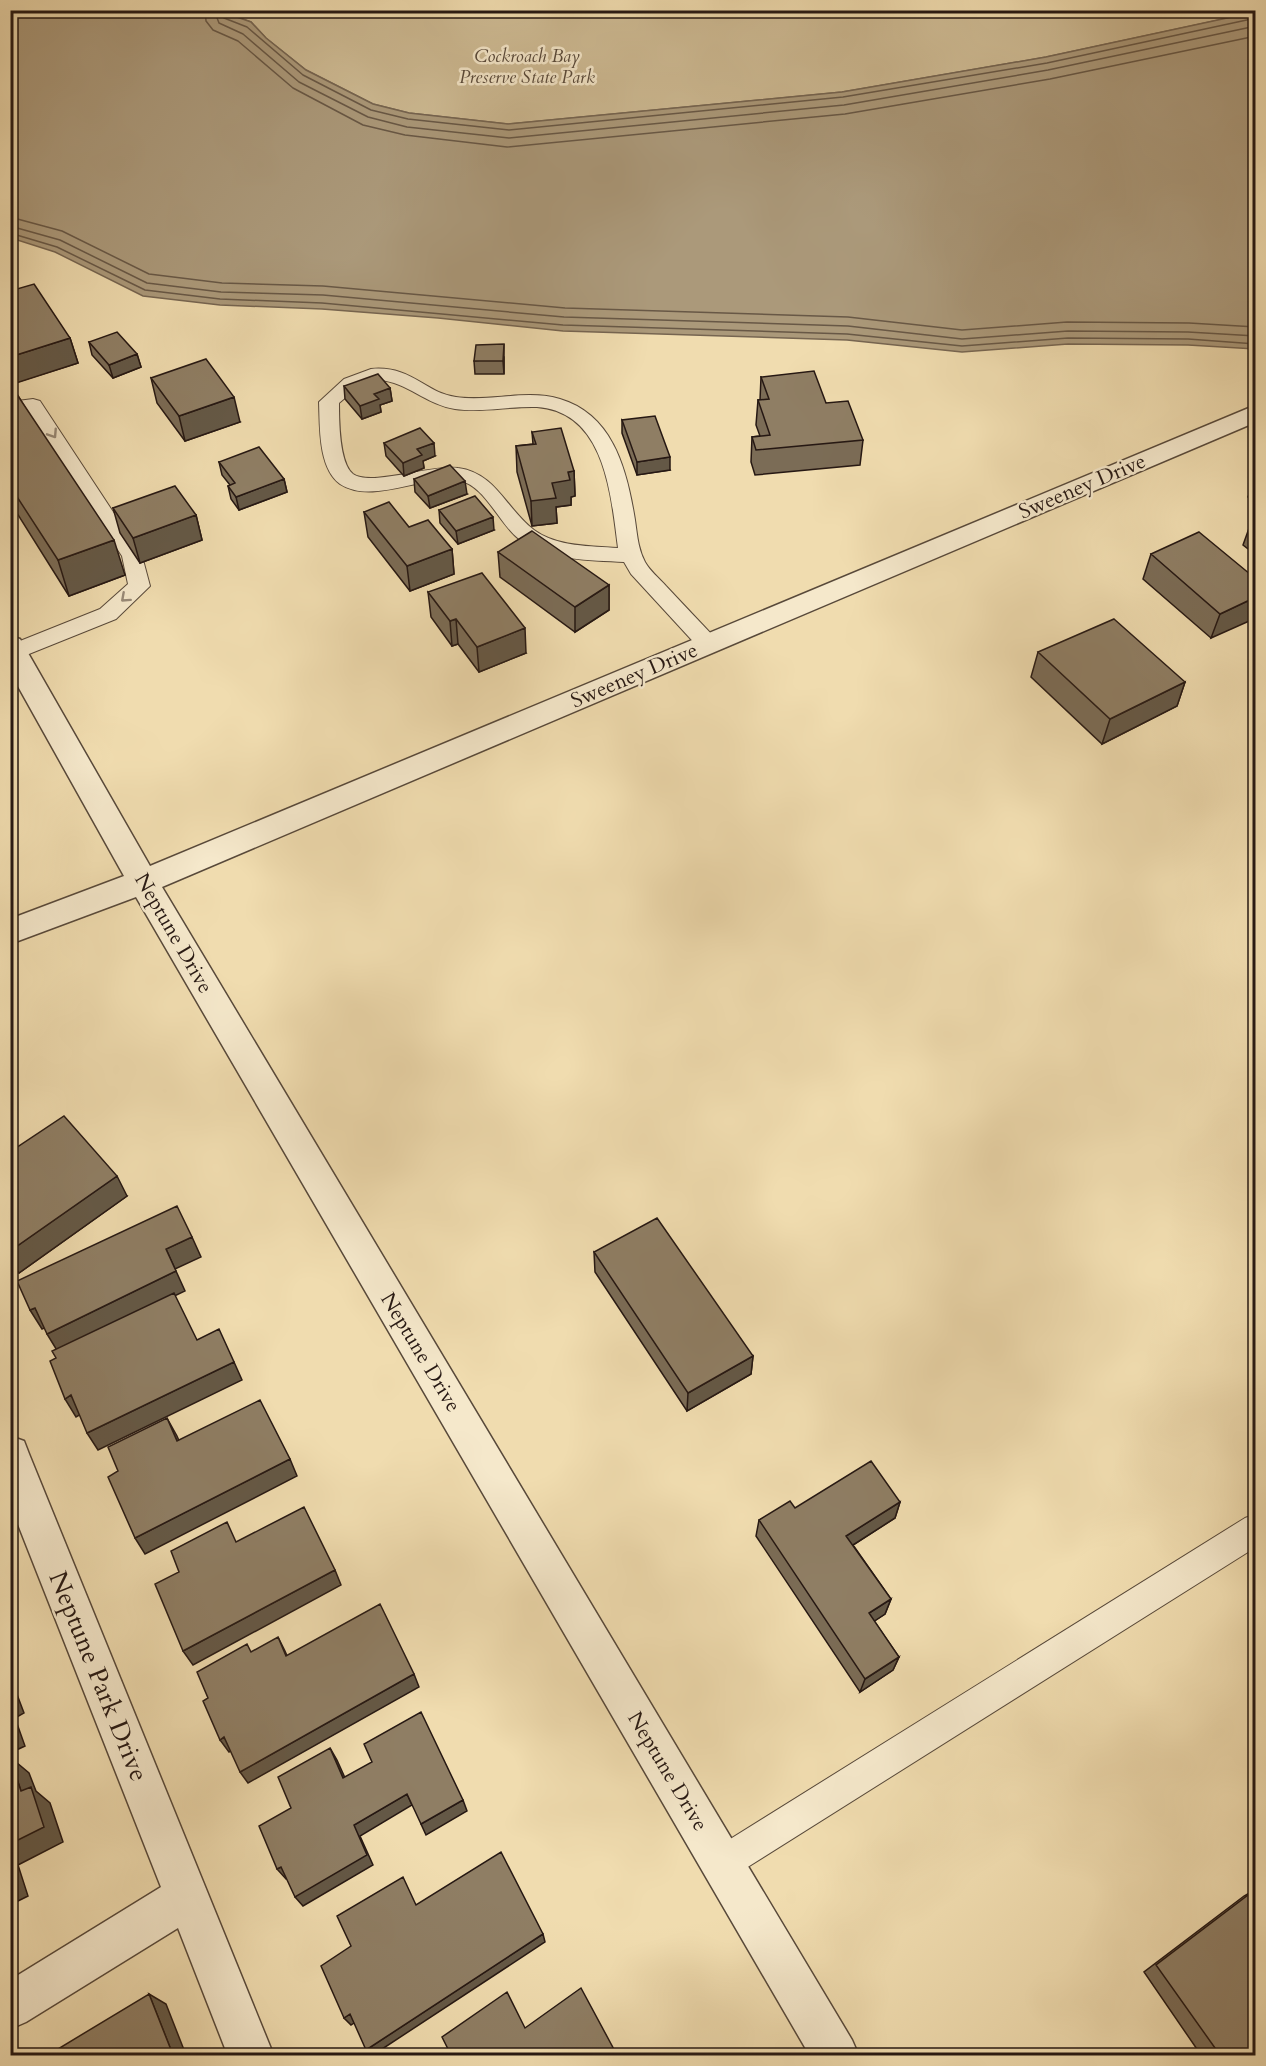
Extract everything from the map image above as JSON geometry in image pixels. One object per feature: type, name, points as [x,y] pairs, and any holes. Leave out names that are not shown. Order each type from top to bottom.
[{"type":"street","name":"Sweeney Drive","points":[[10,932],[143,882],[1256,413]]},
{"type":"street","name":"Neptune Drive","points":[[12,649],[143,882],[836,2055]]},
{"type":"street","name":"Neptune Park Drive","points":[[10,1454],[251,2055]]},
{"type":"street","points":[[10,2006],[187,1897]]},
{"type":"lane","points":[[632,556],[575,550],[537,542],[523,532],[474,479],[456,474],[364,484],[350,481],[340,474],[332,443],[329,402],[342,387],[351,382],[381,374],[402,379],[434,396],[454,403],[524,400],[565,407],[584,418],[607,449],[622,502],[629,550],[632,556],[638,569],[708,644]]},
{"type":"lane","points":[[10,408],[33,405],[132,556],[139,586],[108,614],[12,649]]},
{"type":"lane","points":[[723,1863],[1256,1529]]},
{"type":"green space","name":"Cockroach Bay Preserve State Park","points":[[1255,10],[1256,12],[1046,57],[842,92],[508,124],[409,113],[373,104],[306,70],[266,38],[251,22],[220,11]]},
{"type":"water","points":[[11,10],[220,11],[251,22],[266,38],[306,70],[373,104],[409,113],[508,124],[842,92],[1046,57],[1255,12],[1255,349],[1188,345],[1068,344],[962,352],[847,340],[563,331],[322,309],[220,305],[143,296],[55,252],[11,238]]},
{"type":"building","points":[[34,284],[70,338],[10,357],[10,291]]},
{"type":"building","points":[[117,332],[137,354],[109,365],[89,342]]},
{"type":"building","points":[[504,344],[503,361],[474,361],[476,345]]},
{"type":"building","points":[[206,359],[234,397],[179,416],[151,378]]},
{"type":"building","points":[[814,371],[826,403],[848,401],[863,440],[756,450],[752,437],[770,435],[758,400],[769,399],[761,377]]},
{"type":"building","points":[[378,374],[390,388],[374,394],[379,399],[360,406],[344,386]]},
{"type":"building","points":[[10,384],[114,540],[58,560],[10,486]]},
{"type":"building","points":[[655,416],[670,457],[637,462],[622,420]]},
{"type":"building","points":[[420,428],[434,443],[417,449],[422,455],[403,463],[384,443]]},
{"type":"building","points":[[561,428],[574,471],[568,472],[570,480],[552,483],[556,498],[531,501],[516,446],[536,444],[532,432]]},
{"type":"building","points":[[259,447],[284,479],[236,497],[228,486],[235,483],[219,462]]},
{"type":"building","points":[[450,465],[465,481],[428,496],[414,479]]},
{"type":"building","points":[[175,486],[196,515],[133,538],[113,508]]},
{"type":"building","points":[[475,496],[493,517],[456,531],[439,510]]},
{"type":"building","points":[[389,502],[409,527],[428,520],[452,549],[407,566],[364,512]]},
{"type":"building","points":[[532,531],[609,585],[575,607],[498,552]]},
{"type":"building","points":[[1199,532],[1256,579],[1256,597],[1220,614],[1151,554]]},
{"type":"building","points":[[482,573],[525,628],[477,647],[456,619],[450,621],[428,592]]},
{"type":"building","points":[[1114,619],[1185,682],[1110,719],[1038,652]]},
{"type":"building","points":[[64,1116],[117,1176],[10,1251],[10,1152]]},
{"type":"building","points":[[177,1206],[192,1237],[166,1249],[176,1271],[47,1334],[35,1308],[30,1310],[17,1281]]},
{"type":"building","points":[[657,1218],[753,1356],[688,1393],[594,1252]]},
{"type":"building","points":[[174,1293],[197,1340],[219,1329],[234,1362],[87,1433],[71,1395],[65,1399],[50,1361],[56,1358],[52,1351]]},
{"type":"building","points":[[260,1400],[290,1459],[135,1538],[108,1477],[118,1471],[108,1447],[167,1418],[177,1441]]},
{"type":"building","points":[[871,1461],[900,1502],[846,1536],[891,1599],[869,1613],[899,1657],[865,1679],[759,1520],[790,1501],[795,1508]]},
{"type":"building","points":[[304,1507],[335,1570],[183,1651],[155,1584],[179,1572],[171,1551],[227,1522],[236,1542]]},
{"type":"building","points":[[380,1604],[414,1674],[240,1772],[224,1737],[220,1740],[203,1701],[208,1698],[197,1672],[247,1644],[251,1652],[278,1637],[286,1656]]},
{"type":"building","points":[[421,1712],[463,1800],[421,1824],[407,1794],[354,1825],[367,1855],[295,1897],[281,1867],[277,1869],[259,1826],[291,1808],[278,1777],[330,1748],[343,1778],[372,1762],[364,1744]]},
{"type":"building","points":[[10,1759],[21,1791],[31,1787],[44,1827],[10,1844]]},
{"type":"building","points":[[501,1852],[543,1934],[366,2050],[350,2014],[344,2018],[321,1966],[351,1946],[337,1916],[403,1877],[416,1905]]},
{"type":"building","points":[[1256,1889],[1256,2055],[1220,2055],[1156,1965]]},
{"type":"building","points":[[581,1988],[617,2055],[451,2055],[442,2037],[507,1992],[525,2028]]},
{"type":"building","points":[[149,1994],[173,2055],[48,2055]]}]
